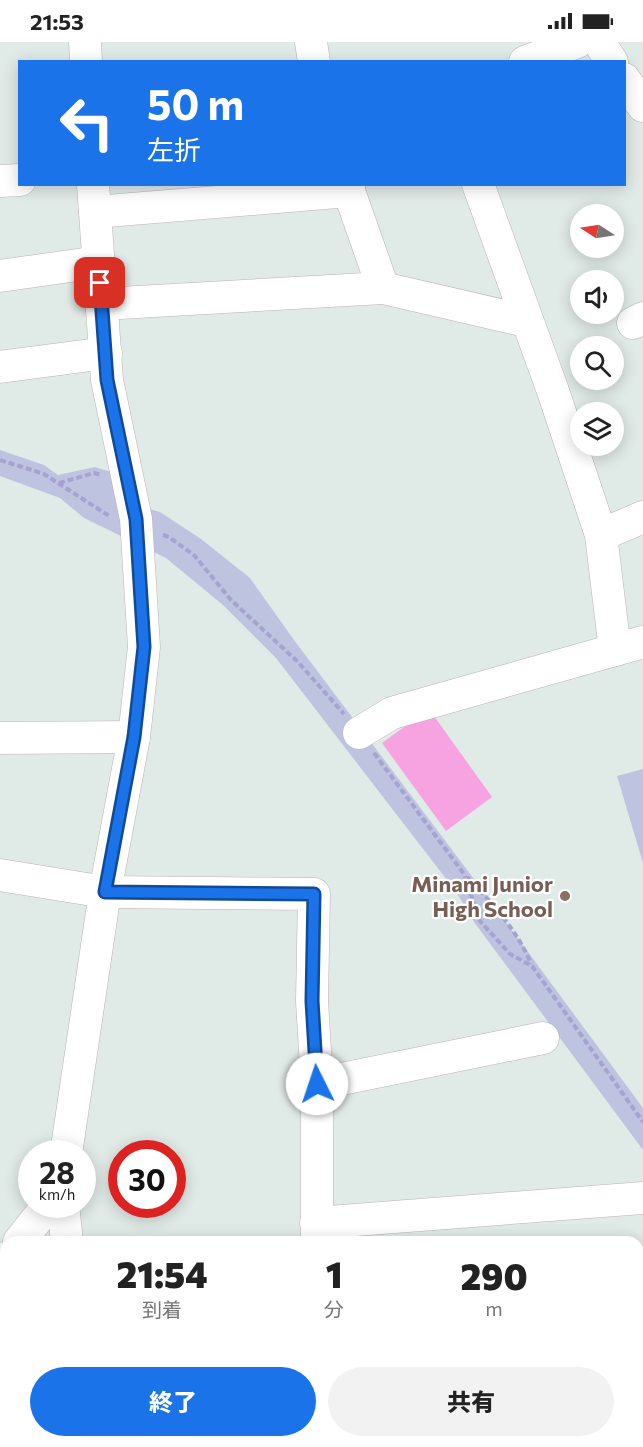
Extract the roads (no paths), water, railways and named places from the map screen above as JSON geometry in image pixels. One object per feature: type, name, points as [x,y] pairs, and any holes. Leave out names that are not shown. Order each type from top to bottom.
[{"type":"street","points":[[85,42],[86,60]]},
{"type":"street","points":[[310,42],[314,60]]},
{"type":"street","points":[[530,60],[577,42]]},
{"type":"street","points":[[599,42],[611,60]]},
{"type":"street","points":[[626,82],[643,106]]},
{"type":"street","points":[[0,181],[18,180]]},
{"type":"street","points":[[359,732],[392,712],[629,646],[602,535],[479,186]]},
{"type":"street","points":[[68,1140],[105,892],[134,737],[144,647],[136,519],[107,380],[94,198],[349,188],[383,288]]},
{"type":"street","points":[[0,276],[99,262]]},
{"type":"street","points":[[102,304],[383,288],[526,321]]},
{"type":"street","points":[[0,367],[106,353]]},
{"type":"street","points":[[602,535],[643,517]]},
{"type":"street","points":[[0,738],[134,737]]},
{"type":"street","points":[[0,876],[105,892],[314,894],[312,1001],[317,1084],[317,1233],[643,1198]]},
{"type":"street","points":[[317,1084],[543,1038]]},
{"type":"street","points":[[24,1236],[38,1218]]},
{"type":"street","points":[[64,1218],[66,1236]]},
{"type":"place","name":"Minami Junior High School","points":[[565,896]]}]
